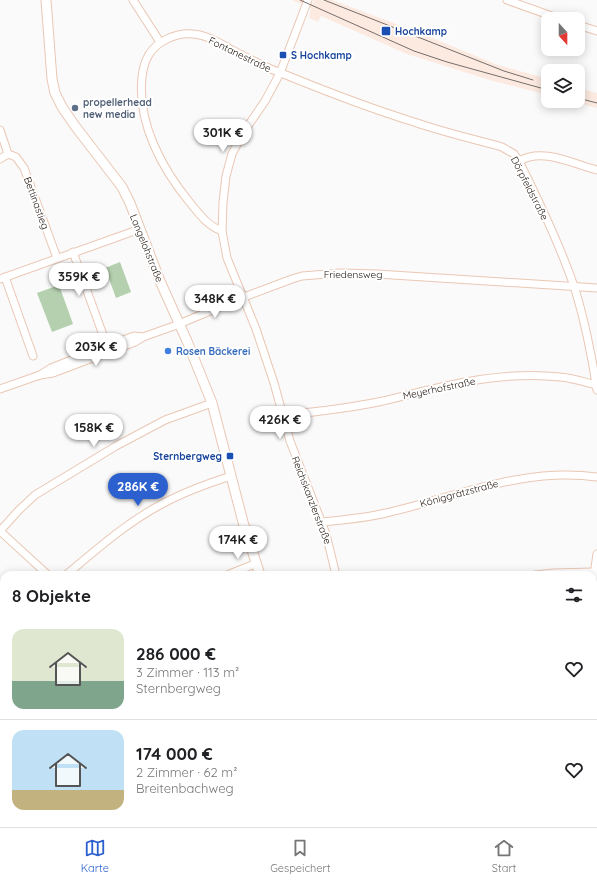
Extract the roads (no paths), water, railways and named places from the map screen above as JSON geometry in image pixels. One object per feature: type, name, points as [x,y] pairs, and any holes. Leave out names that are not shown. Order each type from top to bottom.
[{"type":"street","name":"Langelohstraße","points":[[46,0],[52,79],[55,93],[62,108],[122,187],[130,203],[212,403],[243,522],[259,571]]},
{"type":"street","points":[[133,0],[160,42]]},
{"type":"street","name":"Reichskanzlerstraße","points":[[308,0],[280,73],[243,133],[232,154],[226,176],[222,231],[227,258],[244,297],[267,361],[293,450],[322,522],[335,571]]},
{"type":"street","points":[[507,0],[541,12]]},
{"type":"street","points":[[585,27],[597,31]]},
{"type":"street","name":"Fontanestraße","points":[[222,231],[209,224],[181,191],[161,158],[148,129],[141,96],[142,74],[146,58],[150,51],[160,42],[178,35],[186,34],[202,36],[280,73]]},
{"type":"street","name":"Dörpfeldstraße","points":[[280,73],[415,122],[502,147],[514,154],[519,161],[557,243],[574,286],[596,374],[597,388]]},
{"type":"street","points":[[0,130],[8,154],[0,159]]},
{"type":"street","name":"Bettinastieg","points":[[8,154],[16,157],[24,168],[57,258]]},
{"type":"street","points":[[519,161],[530,156],[542,156],[570,161],[597,170]]},
{"type":"street","points":[[33,356],[2,278],[140,229]]},
{"type":"street","points":[[73,252],[104,335]]},
{"type":"street","name":"Friedensweg","points":[[0,389],[40,375],[51,368],[134,336],[142,337],[179,324],[292,279],[314,274],[384,274],[597,288]]},
{"type":"street","name":"Meyerhofstraße","points":[[283,415],[339,409],[381,401],[448,385],[488,378],[554,376],[571,379],[597,388]]},
{"type":"street","points":[[44,571],[0,531],[19,510],[35,495],[116,446],[165,420],[212,403]]},
{"type":"street","name":"Königgrätzstraße","points":[[322,522],[356,519],[385,514],[454,494],[519,478],[560,474],[597,477]]},
{"type":"street","points":[[71,571],[110,538],[159,506],[186,492],[231,476]]},
{"type":"street","points":[[594,571],[597,554]]},
{"type":"street","points":[[237,571],[257,563]]},
{"type":"tram line","points":[[300,0],[414,51],[447,62],[541,88]]},
{"type":"tram line","points":[[324,0],[504,71],[533,80]]},
{"type":"tram line","points":[[585,100],[597,103]]},
{"type":"place","name":"Hochkamp","points":[[386,31]]},
{"type":"place","name":"S Hochkamp","points":[[283,55]]},
{"type":"place","name":"propellerhead new media","points":[[75,108]]},
{"type":"place","name":"Rosen Bäckerei","points":[[168,351]]},
{"type":"place","name":"Sternbergweg","points":[[230,456]]}]
